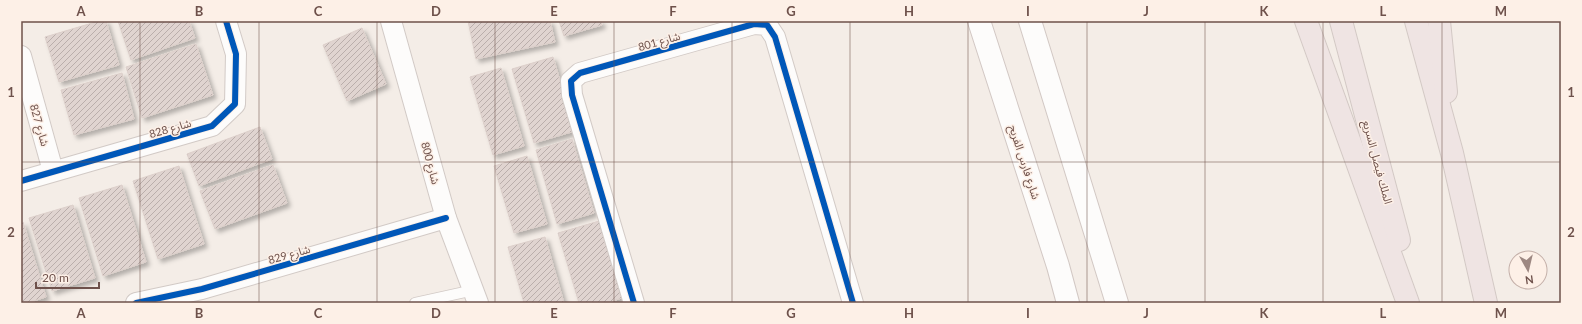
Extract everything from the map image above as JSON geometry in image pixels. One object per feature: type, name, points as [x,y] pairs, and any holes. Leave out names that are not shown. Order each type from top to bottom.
[{"type":"highway","points":[[1306,21],[1408,303]]},
{"type":"highway","name":"الملك فيصل السريع","points":[[1341,21],[1415,303]]},
{"type":"highway","points":[[1416,21],[1452,153],[1486,303]]},
{"type":"highway","points":[[1439,21],[1452,153]]},
{"type":"street","name":"شارع 828","points":[[21,181],[212,126],[235,104],[236,54],[226,21]]},
{"type":"street","name":"شارع 800","points":[[392,21],[446,218],[476,296]]},
{"type":"street","name":"شارع فارس الفريح","points":[[979,21],[1058,266],[1068,303]]},
{"type":"street","points":[[1030,21],[1117,303]]},
{"type":"street","name":"شارع 801","points":[[634,303],[572,95],[571,82],[580,74],[754,24],[767,25],[775,37],[853,303]]},
{"type":"street","name":"شارع 827","points":[[21,56],[53,171]]},
{"type":"street","name":"شارع 829","points":[[136,303],[202,289],[446,218]]},
{"type":"lane","points":[[415,303],[476,296]]},
{"type":"building","points":[[99,21],[106,21],[119,65],[59,82],[45,37]]},
{"type":"building","points":[[118,21],[189,21],[195,38],[131,60]]},
{"type":"building","points":[[468,21],[550,21],[555,42],[476,59]]},
{"type":"building","points":[[559,21],[601,21],[602,25],[564,36]]},
{"type":"building","points":[[362,28],[386,84],[347,101],[323,45]]},
{"type":"building","points":[[196,44],[213,95],[142,118],[126,67]]},
{"type":"building","points":[[553,57],[575,131],[534,143],[512,69]]},
{"type":"building","points":[[501,68],[524,146],[493,155],[470,77]]},
{"type":"building","points":[[122,73],[134,119],[74,135],[61,90]]},
{"type":"building","points":[[260,127],[272,159],[199,186],[187,154]]},
{"type":"building","points":[[572,139],[594,213],[557,224],[536,150]]},
{"type":"building","points":[[527,156],[547,224],[514,233],[494,166]]},
{"type":"building","points":[[273,165],[287,203],[215,229],[200,191]]},
{"type":"building","points":[[179,166],[204,244],[158,259],[133,181]]},
{"type":"building","points":[[122,185],[146,262],[103,276],[79,198]]},
{"type":"building","points":[[73,205],[95,278],[52,291],[29,218]]},
{"type":"building","points":[[599,221],[622,298],[607,303],[579,303],[558,233]]},
{"type":"building","points":[[23,222],[46,297],[27,303],[21,303],[21,223]]},
{"type":"building","points":[[545,237],[564,303],[524,303],[508,247]]},
{"type":"cycle path","points":[[21,181],[212,126],[235,104],[236,54],[226,21]]},
{"type":"cycle path","points":[[634,303],[572,95],[571,81],[580,73],[754,24],[767,25],[775,37],[853,303]]},
{"type":"cycle path","points":[[136,303],[202,289],[446,218]]}]
